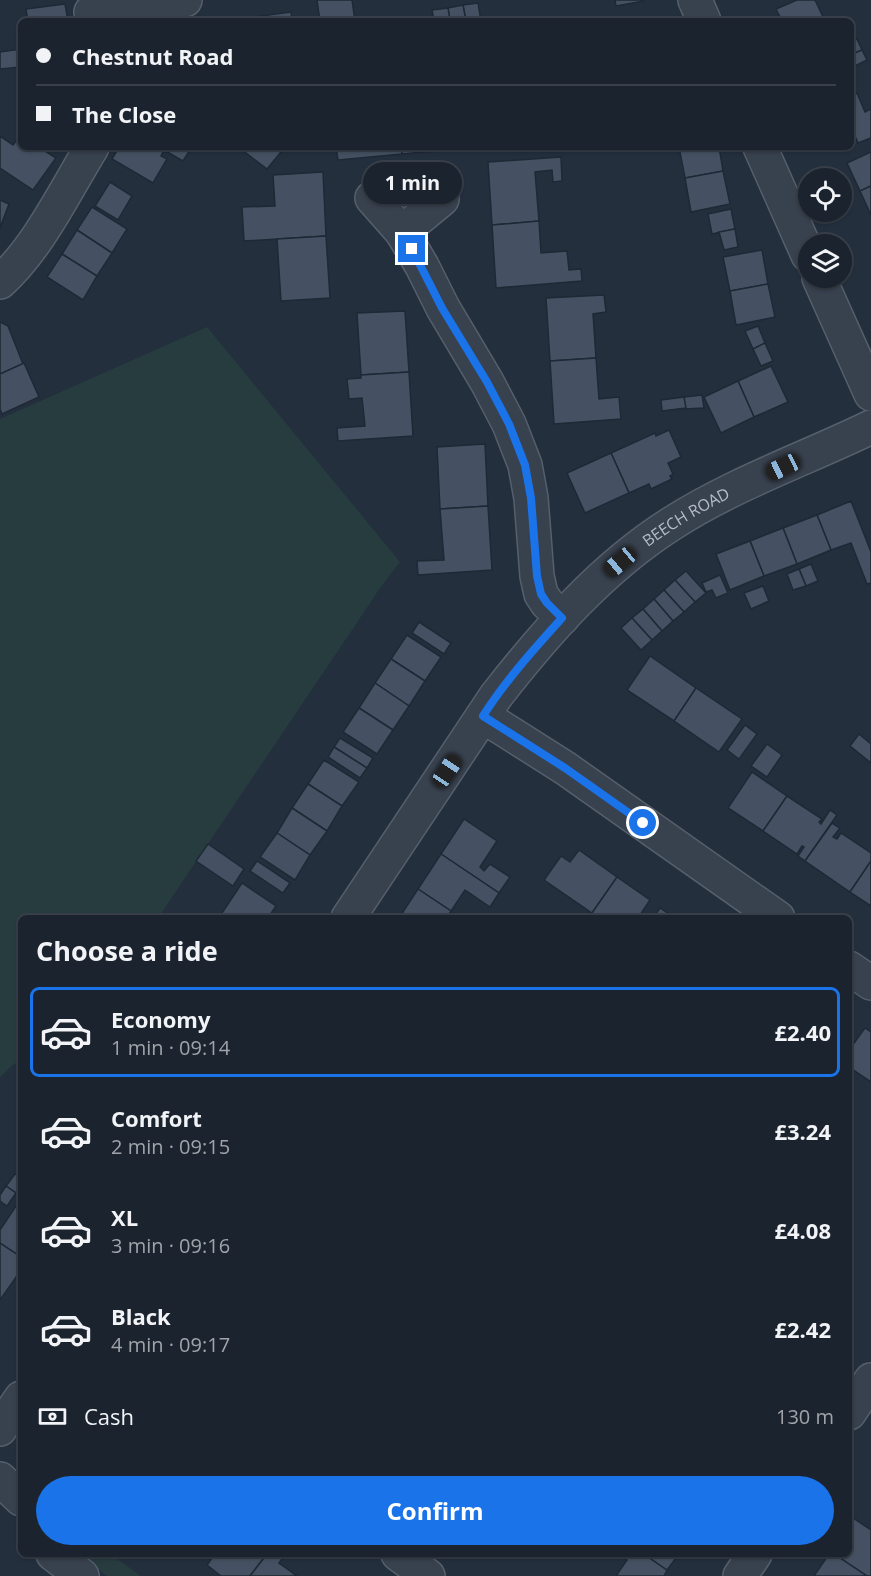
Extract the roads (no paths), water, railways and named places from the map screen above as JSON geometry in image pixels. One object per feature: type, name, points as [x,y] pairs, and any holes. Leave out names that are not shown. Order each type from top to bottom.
[{"type":"street","points":[[90,11],[185,0]]},
{"type":"street","points":[[694,0],[703,18]]},
{"type":"street","points":[[0,282],[12,272],[36,240],[90,150]]},
{"type":"street","points":[[761,150],[799,234]]},
{"type":"street","points":[[372,198],[402,232],[442,308],[487,382],[509,424],[525,465],[531,498],[537,576],[541,594],[562,618]]},
{"type":"street","points":[[402,232],[442,199]]},
{"type":"street","points":[[823,288],[871,394]]},
{"type":"street","name":"BEECH ROAD","points":[[350,915],[496,696],[514,672],[594,584],[633,551],[671,524],[723,495],[871,427]]},
{"type":"street","points":[[483,716],[565,768],[774,915]]},
{"type":"street","points":[[852,970],[871,983]]},
{"type":"street","points":[[852,1408],[871,1380]]},
{"type":"street","points":[[0,1429],[18,1402]]},
{"type":"street","points":[[0,1479],[18,1496]]},
{"type":"street","points":[[57,1557],[82,1576]]},
{"type":"street","points":[[402,1557],[428,1576]]},
{"type":"street","points":[[740,1576],[753,1557]]}]
